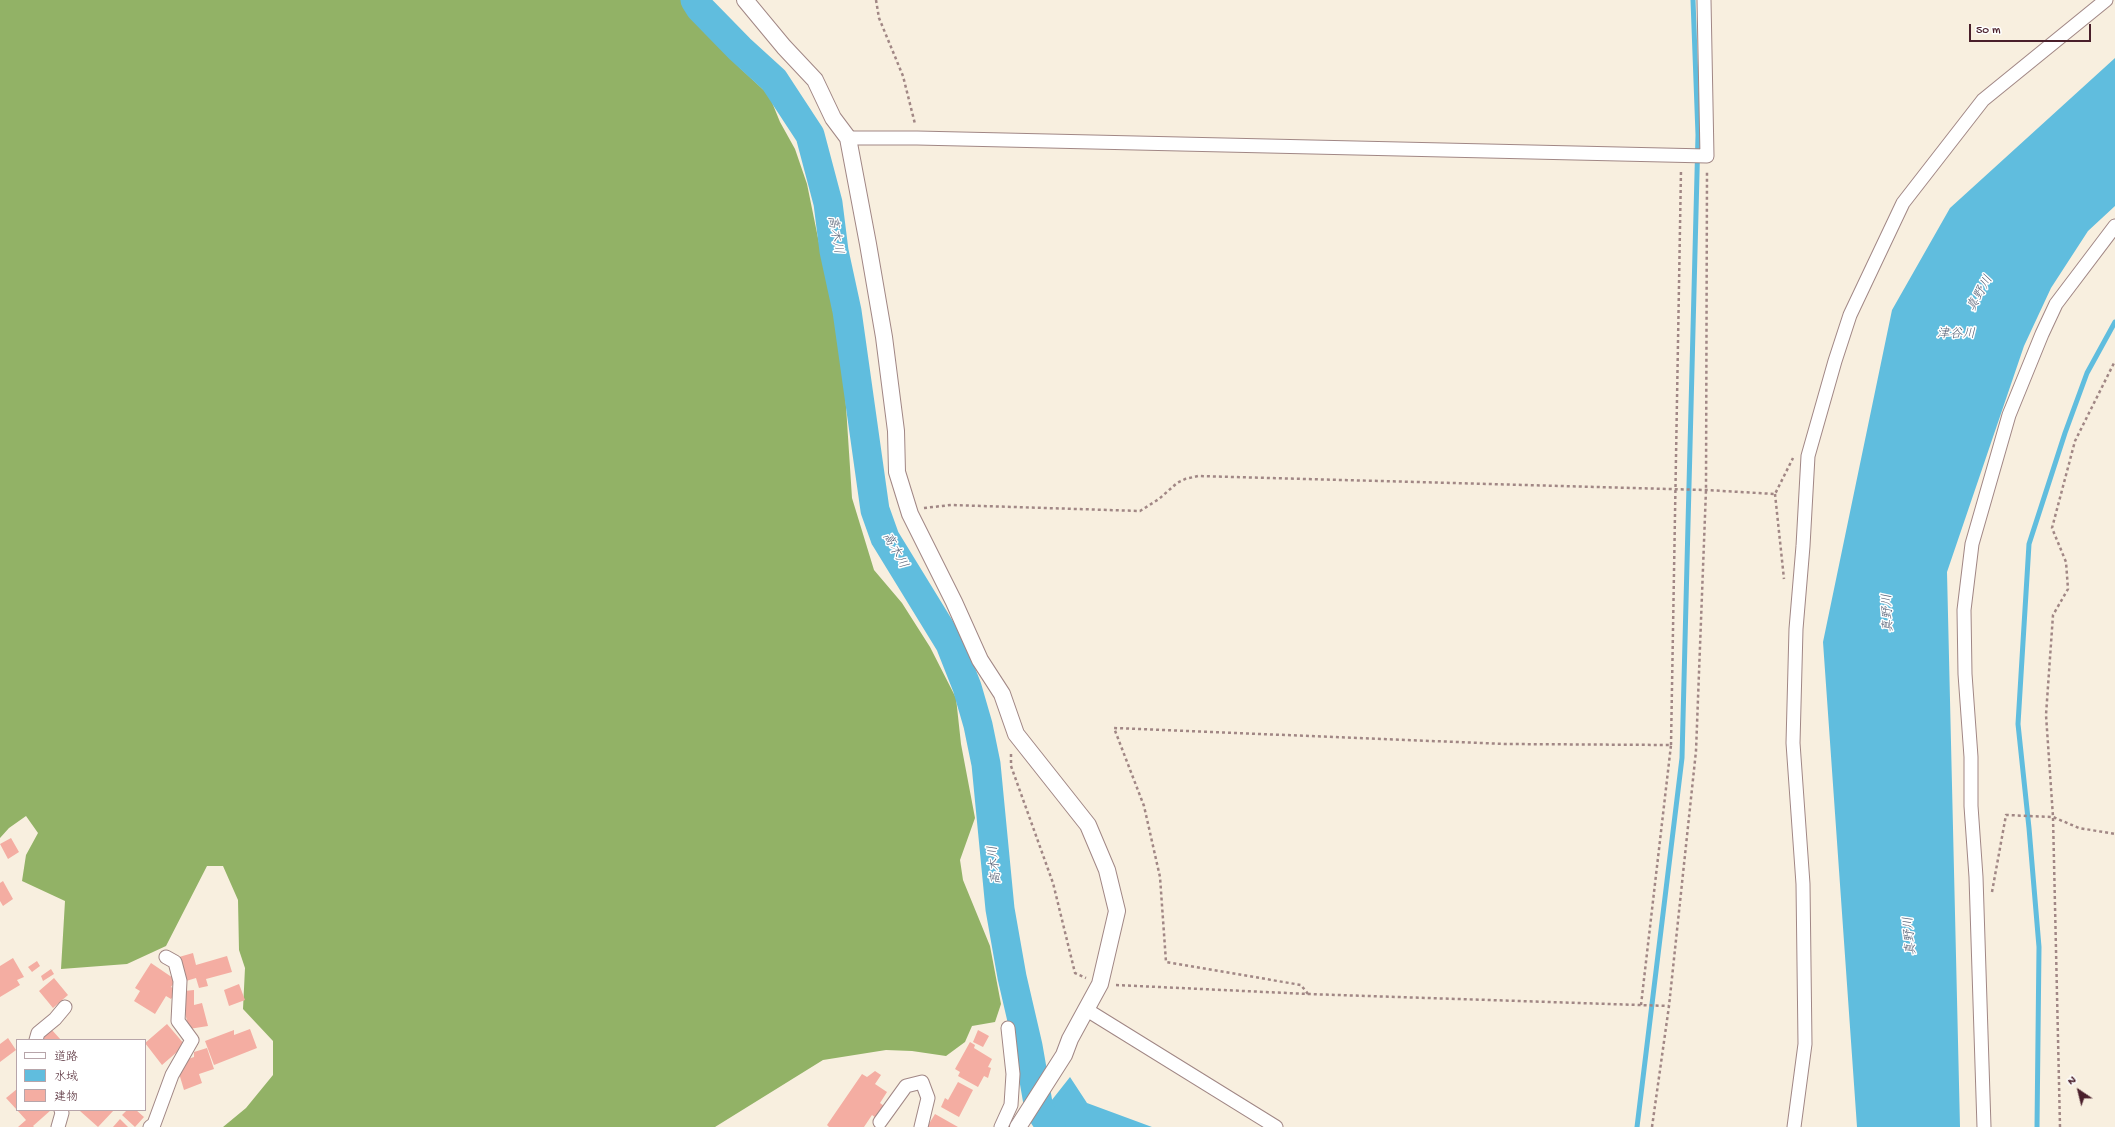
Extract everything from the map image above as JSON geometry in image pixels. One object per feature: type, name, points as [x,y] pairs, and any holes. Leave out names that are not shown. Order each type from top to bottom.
[{"type":"street","points":[[745,0],[784,47],[815,80],[833,118],[848,138],[884,337],[896,431],[898,472],[910,514],[954,602],[980,660],[1002,694],[1016,734],[1088,825],[1107,870],[1117,911],[1100,984],[1070,1039],[1064,1055],[1018,1127]]},
{"type":"street","points":[[848,138],[917,138],[1706,156],[1704,0]]},
{"type":"street","points":[[1794,1127],[1805,1044],[1803,884],[1793,744],[1796,629],[1803,546],[1808,456],[1835,361],[1850,315],[1903,203],[1983,100],[2106,0]]},
{"type":"street","points":[[1984,1127],[1976,877],[1971,806],[1971,757],[1965,674],[1964,610],[1972,544],[2009,415],[2042,334],[2056,304],[2115,226]]},
{"type":"street","points":[[150,1127],[154,1124],[172,1075],[192,1040],[178,1021],[180,981],[175,962],[166,957]]},
{"type":"street","points":[[36,1039],[38,1033],[55,1019],[65,1007]]},
{"type":"street","points":[[1087,1010],[1276,1127]]},
{"type":"street","points":[[1001,1127],[1011,1105],[1013,1074],[1008,1028]]},
{"type":"street","points":[[880,1122],[906,1086],[922,1082],[928,1098],[921,1127]]},
{"type":"street","points":[[58,1127],[61,1111]]},
{"type":"path","points":[[876,0],[880,18],[903,76],[915,120],[917,138]]},
{"type":"path","points":[[1643,1005],[1671,745],[1674,490],[1685,156]]},
{"type":"path","points":[[1652,1127],[1669,1006],[1696,751],[1706,490],[1706,156]]},
{"type":"path","points":[[2060,1127],[2053,817],[2046,715],[2053,615],[2068,589],[2066,562],[2052,528],[2075,441],[2115,361]]},
{"type":"path","points":[[1785,587],[1775,494],[1796,452]]},
{"type":"path","points":[[910,514],[927,507],[951,505],[1140,511],[1159,499],[1185,479],[1198,476],[1706,490],[1775,494]]},
{"type":"path","points":[[1308,994],[1300,985],[1166,962],[1160,877],[1144,806],[1114,728],[1505,744],[1671,745]]},
{"type":"path","points":[[1011,752],[1010,766],[1053,883],[1075,972],[1100,984],[1308,994],[1669,1006]]},
{"type":"path","points":[[1991,898],[2006,815],[2053,817],[2079,828],[2115,834]]},
{"type":"green space","points":[[0,0],[685,0],[698,24],[740,68],[769,95],[780,122],[795,149],[807,184],[839,341],[845,391],[852,498],[874,570],[902,603],[930,647],[956,698],[961,744],[975,818],[960,860],[963,880],[990,946],[1001,1004],[995,1022],[972,1026],[965,1042],[946,1056],[912,1051],[886,1050],[823,1060],[715,1127],[223,1127],[246,1108],[273,1075],[273,1041],[243,1009],[245,968],[239,950],[238,900],[223,866],[207,866],[166,946],[127,964],[61,969],[65,901],[22,881],[26,855],[38,833],[26,816],[9,828],[0,838]]},
{"type":"water","name":"津谷川","points":[[2115,58],[2115,206],[2088,231],[2051,288],[2024,346],[1947,572],[1960,1127],[1857,1127],[1823,642],[1892,310],[1950,208]]},
{"type":"water","points":[[1070,1077],[1087,1103],[1152,1127],[1045,1127],[1044,1110]]},
{"type":"building","points":[[11,838],[19,852],[8,859],[0,844]]},
{"type":"building","points":[[3,881],[13,899],[3,906],[0,901],[0,883]]},
{"type":"building","points":[[193,953],[196,965],[227,956],[232,972],[206,979],[208,986],[199,988],[196,978],[186,981],[179,957]]},
{"type":"building","points":[[13,958],[24,977],[17,980],[20,985],[0,997],[0,966]]},
{"type":"building","points":[[37,961],[40,966],[32,972],[28,967]]},
{"type":"building","points":[[151,963],[176,980],[171,987],[177,990],[171,999],[166,996],[155,1014],[134,1001],[140,991],[135,988]]},
{"type":"building","points":[[51,969],[54,974],[43,981],[41,976]]},
{"type":"building","points":[[54,978],[68,995],[53,1008],[39,991]]},
{"type":"building","points":[[239,984],[245,1000],[229,1006],[224,990]]},
{"type":"building","points":[[194,990],[194,1005],[202,1003],[208,1026],[189,1029],[184,1009],[184,991]]},
{"type":"building","points":[[167,1024],[185,1045],[162,1065],[146,1044],[146,1042]]},
{"type":"building","points":[[51,1029],[60,1039],[41,1039]]},
{"type":"building","points":[[250,1029],[257,1048],[214,1065],[205,1041],[234,1030],[234,1035]]},
{"type":"building","points":[[978,1030],[989,1036],[983,1047],[973,1042]]},
{"type":"building","points":[[8,1038],[16,1050],[0,1062],[0,1044]]},
{"type":"building","points":[[970,1042],[975,1045],[974,1048],[992,1059],[988,1067],[991,1068],[988,1078],[984,1076],[978,1087],[958,1076],[960,1072],[955,1069]]},
{"type":"building","points":[[207,1048],[214,1069],[199,1074],[202,1083],[184,1090],[178,1070],[184,1067],[182,1061],[194,1057],[194,1052]]},
{"type":"building","points":[[875,1071],[881,1075],[875,1084],[887,1092],[880,1103],[884,1106],[876,1118],[872,1115],[864,1127],[829,1127],[827,1125],[862,1074],[867,1077]]},
{"type":"building","points":[[958,1082],[973,1090],[959,1117],[941,1107],[945,1098],[948,1100]]},
{"type":"building","points":[[16,1090],[16,1109],[6,1098]]},
{"type":"building","points":[[18,1111],[50,1111],[33,1126],[34,1127],[18,1127],[26,1120]]},
{"type":"building","points":[[80,1111],[113,1111],[98,1127]]},
{"type":"building","points":[[126,1111],[137,1111],[144,1117],[135,1127],[122,1115]]},
{"type":"building","points":[[935,1114],[958,1127],[927,1127]]},
{"type":"building","points":[[120,1119],[128,1127],[113,1127]]},
{"type":"waterway","name":"高木川","points":[[695,0],[700,8],[740,49],[774,80],[810,135],[828,203],[834,251],[847,311],[875,510],[885,538],[950,644],[967,687],[978,725],[986,764],[1000,909],[1012,977],[1028,1046],[1039,1109],[1051,1127]]},
{"type":"waterway","points":[[1637,1127],[1682,758],[1698,135],[1693,0]]},
{"type":"waterway","points":[[2037,1127],[2039,947],[2029,828],[2018,724],[2029,544],[2065,433],[2087,373],[2115,322]]},
{"type":"water label","name":"真野川","points":[[1981,294]]},
{"type":"water label","name":"真野川","points":[[1889,613]]},
{"type":"water label","name":"真野川","points":[[1911,936]]}]
